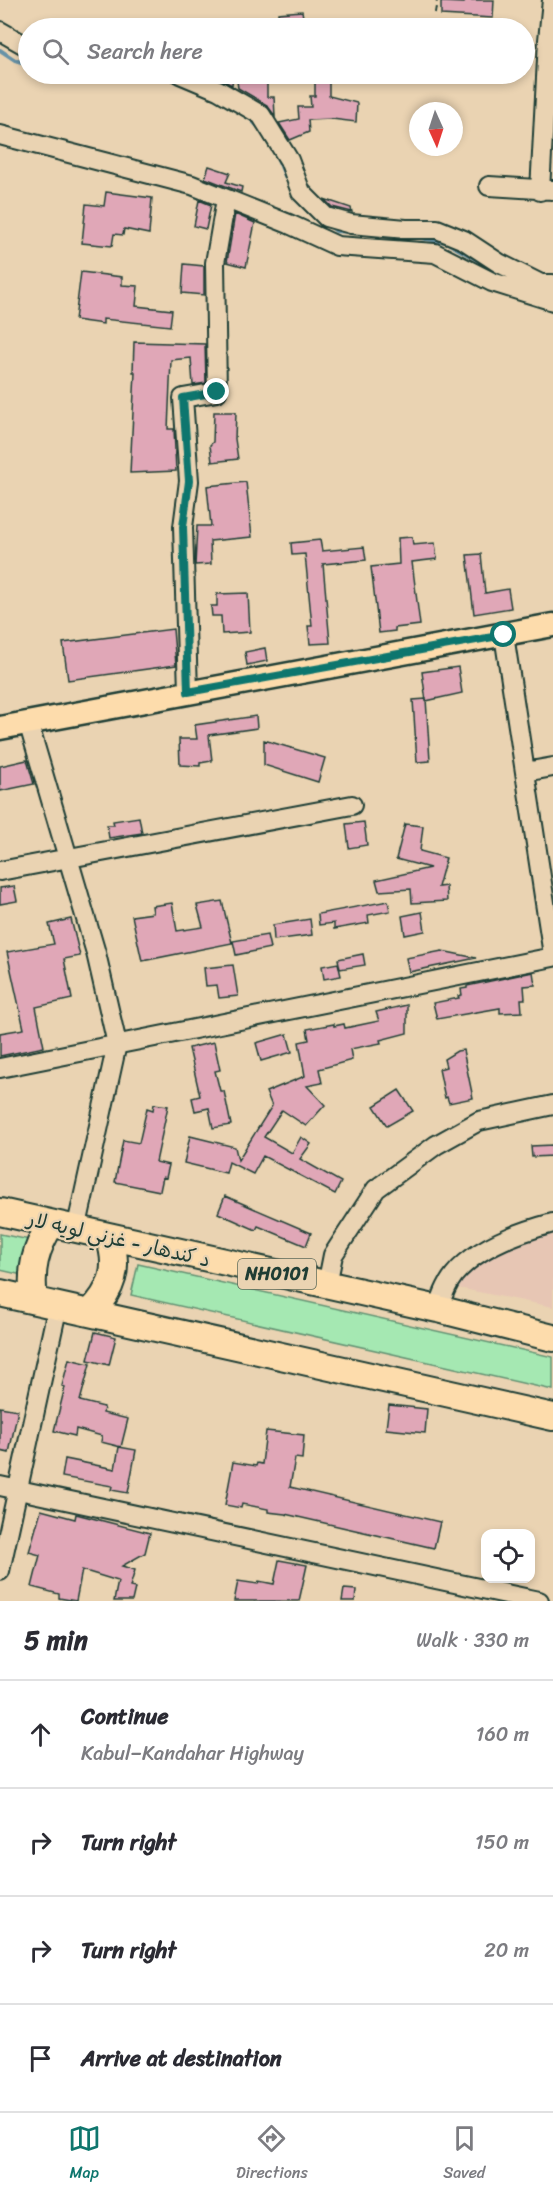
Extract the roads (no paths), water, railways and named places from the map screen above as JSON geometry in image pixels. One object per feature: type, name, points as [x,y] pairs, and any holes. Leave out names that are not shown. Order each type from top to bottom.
[{"type":"highway","name":"د کندهار - غزني لويه لار","points":[[0,1212],[438,1309],[553,1338]]},
{"type":"highway","points":[[46,1303],[32,1284],[33,1263],[40,1242],[51,1224]]},
{"type":"highway","points":[[90,1313],[103,1300],[114,1269],[114,1252],[109,1237]]},
{"type":"highway","points":[[0,1293],[553,1417]]},
{"type":"main road","points":[[0,728],[553,625]]},
{"type":"street","points":[[489,186],[547,190],[548,40],[552,0]]},
{"type":"street","points":[[0,31],[18,41]]},
{"type":"street","points":[[204,84],[261,115],[289,160],[301,192],[326,217],[351,224],[437,230],[464,240],[547,292]]},
{"type":"street","points":[[0,135],[192,185],[337,246],[435,253],[492,282],[547,292]]},
{"type":"street","points":[[188,692],[183,527],[189,481],[183,398],[217,392],[215,263],[226,199]]},
{"type":"street","points":[[0,1068],[553,956],[504,635]]},
{"type":"street","points":[[28,722],[96,953],[117,1044],[76,1230]]},
{"type":"street","points":[[525,772],[553,767]]},
{"type":"street","points":[[0,871],[352,805]]},
{"type":"street","points":[[327,1285],[333,1255],[376,1189],[436,1146],[478,1122],[553,1105]]},
{"type":"street","points":[[438,1309],[443,1293],[454,1276],[469,1261],[512,1237],[553,1223]]},
{"type":"street","points":[[0,1571],[9,1488],[46,1303]]},
{"type":"street","points":[[9,1488],[539,1601]]},
{"type":"waterway","points":[[0,50],[18,61]]},
{"type":"waterway","points":[[248,116],[259,128]]},
{"type":"waterway","points":[[277,157],[286,178]]},
{"type":"waterway","points":[[328,225],[336,231],[349,232]]},
{"type":"waterway","points":[[413,237],[446,242],[486,265]]}]
